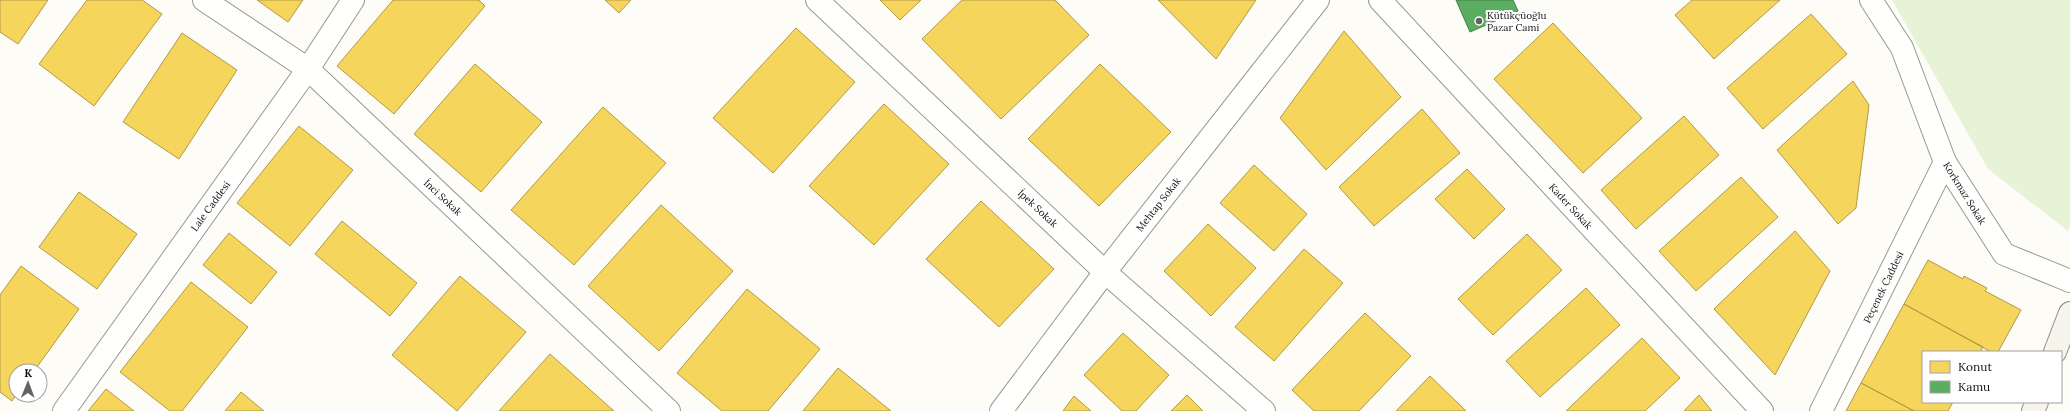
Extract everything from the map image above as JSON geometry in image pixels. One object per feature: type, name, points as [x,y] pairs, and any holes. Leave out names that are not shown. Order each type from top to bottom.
[{"type":"main road","points":[[2055,351],[2070,313]]},
{"type":"street","name":"İnci Sokak","points":[[204,0],[308,69],[669,411]]},
{"type":"street","name":"Lale Caddesi","points":[[64,411],[308,69],[353,0]]},
{"type":"street","name":"İpek Sokak","points":[[817,0],[1105,272],[1264,411]]},
{"type":"street","name":"Mehtap Sokak","points":[[1001,411],[1105,272],[1318,0]]},
{"type":"street","name":"Kader Sokak","points":[[1380,0],[1762,411]]},
{"type":"street","name":"Korkmaz Sokak","points":[[1871,0],[1902,48],[1945,162],[2004,254],[2070,281]]},
{"type":"street","name":"Peçenek Caddesi","points":[[1821,411],[1945,162]]},
{"type":"green space","points":[[1892,0],[2070,0],[2070,226],[2068,231],[1988,169]]},
{"type":"building: Konut","points":[[0,0],[48,0],[18,44],[0,32]]},
{"type":"building: Konut","points":[[87,0],[142,0],[162,14],[94,106],[39,64]]},
{"type":"building: Konut","points":[[257,0],[303,0],[288,22]]},
{"type":"building: Konut","points":[[393,0],[479,0],[485,6],[394,114],[337,66]]},
{"type":"building: Konut","points":[[605,0],[631,0],[619,13]]},
{"type":"building: Konut","points":[[880,0],[921,0],[900,20]]},
{"type":"building: Konut","points":[[962,0],[1055,0],[1089,35],[1001,119],[922,39]]},
{"type":"building: Konut","points":[[1158,0],[1256,0],[1216,59]]},
{"type":"building: Konut","points":[[1692,0],[1780,0],[1714,59],[1675,15]]},
{"type":"building: Konut","points":[[1811,14],[1847,54],[1763,129],[1727,88]]},
{"type":"building: Konut","points":[[1553,23],[1642,118],[1583,173],[1494,79]]},
{"type":"building: Konut","points":[[796,28],[855,82],[773,173],[713,118]]},
{"type":"building: Konut","points":[[1344,31],[1401,97],[1326,170],[1280,118]]},
{"type":"building: Konut","points":[[182,33],[237,70],[179,159],[123,122]]},
{"type":"building: Konut","points":[[475,64],[542,122],[481,192],[414,134]]},
{"type":"building: Konut","points":[[1100,64],[1171,132],[1099,206],[1028,139]]},
{"type":"building: Konut","points":[[1853,81],[1869,105],[1856,208],[1838,224],[1777,150]]},
{"type":"building: Konut","points":[[884,104],[949,164],[874,245],[809,186]]},
{"type":"building: Konut","points":[[603,107],[666,163],[574,265],[511,210]]},
{"type":"building: Konut","points":[[1422,109],[1460,153],[1374,226],[1339,187]]},
{"type":"building: Konut","points":[[1684,116],[1719,155],[1636,229],[1601,190]]},
{"type":"building: Konut","points":[[299,126],[353,170],[290,246],[237,203]]},
{"type":"building: Konut","points":[[1254,165],[1307,214],[1274,251],[1220,203]]},
{"type":"building: Konut","points":[[1467,169],[1505,209],[1474,239],[1435,199]]},
{"type":"building: Konut","points":[[1741,177],[1778,217],[1696,291],[1659,251]]},
{"type":"building: Konut","points":[[79,192],[137,234],[97,289],[39,247]]},
{"type":"building: Konut","points":[[981,201],[1054,269],[999,327],[926,259]]},
{"type":"building: Konut","points":[[661,205],[733,271],[659,351],[588,286]]},
{"type":"building: Konut","points":[[342,221],[417,283],[390,316],[315,254]]},
{"type":"building: Konut","points":[[1208,224],[1256,268],[1211,316],[1164,271]]},
{"type":"building: Konut","points":[[1795,231],[1830,271],[1775,375],[1714,309]]},
{"type":"building: Konut","points":[[229,233],[277,272],[251,304],[203,265]]},
{"type":"building: Konut","points":[[1527,234],[1562,270],[1493,335],[1458,299]]},
{"type":"building: Konut","points":[[1304,249],[1343,283],[1274,361],[1235,327]]},
{"type":"building: Konut","points":[[1928,260],[1963,279],[1964,276],[1987,288],[1985,291],[2021,310],[1999,351],[1989,351],[1904,304]]},
{"type":"building: Konut","points":[[21,266],[79,309],[40,363],[8,363],[8,398],[0,392],[0,295]]},
{"type":"building: Konut","points":[[460,276],[526,332],[457,411],[392,355]]},
{"type":"building: Konut","points":[[191,282],[248,327],[182,411],[170,411],[120,372]]},
{"type":"building: Konut","points":[[1586,288],[1620,325],[1540,397],[1506,361]]},
{"type":"building: Konut","points":[[747,289],[820,349],[768,411],[722,411],[677,373]]},
{"type":"building: Konut","points":[[1904,304],[1983,347],[1981,351],[1922,351],[1922,403],[1952,403],[1948,411],[1914,411],[1861,383]]},
{"type":"building: Konut","points":[[1365,313],[1411,356],[1359,411],[1314,411],[1292,390]]},
{"type":"building: Konut","points":[[1123,333],[1169,375],[1136,411],[1122,411],[1084,375]]},
{"type":"building: Konut","points":[[1642,338],[1680,378],[1645,411],[1566,411]]},
{"type":"building: Konut","points":[[550,354],[614,411],[499,411]]},
{"type":"building: Konut","points":[[838,368],[891,411],[803,411]]},
{"type":"building: Konut","points":[[1430,376],[1466,411],[1396,411]]},
{"type":"building: Konut","points":[[1861,383],[1914,411],[1846,411]]},
{"type":"building: Konut","points":[[106,389],[134,411],[88,411]]},
{"type":"building: Konut","points":[[241,392],[264,411],[225,411]]},
{"type":"building: Konut","points":[[1187,395],[1203,411],[1171,411]]},
{"type":"building: Konut","points":[[1699,395],[1712,411],[1684,411]]},
{"type":"building: Konut","points":[[1074,396],[1091,411],[1063,411]]},
{"type":"building: Kamu","name":"Kütükçüoğlu Pazar Cami","points":[[1456,0],[1513,0],[1518,11],[1470,32]]},
{"type":"place","name":"Kütükçüoğlu Pazar Cami","points":[[1479,21]]}]
